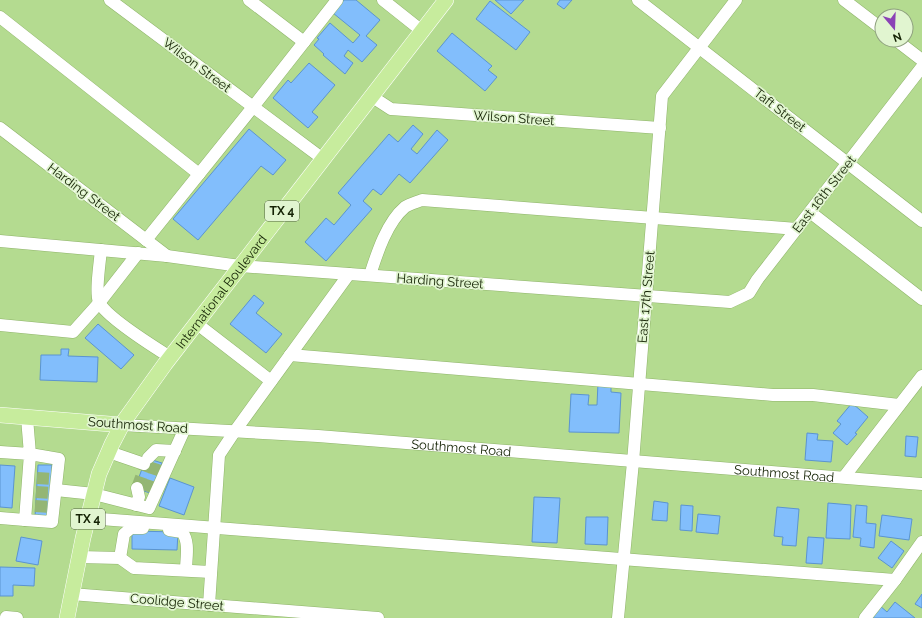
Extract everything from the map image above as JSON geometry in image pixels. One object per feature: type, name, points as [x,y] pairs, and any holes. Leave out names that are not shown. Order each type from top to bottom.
[{"type":"main road","name":"International Boulevard","points":[[67,618],[79,557],[99,474],[122,425],[137,401],[446,0]]},
{"type":"main road","name":"Southmost Road","points":[[0,415],[122,425]]},
{"type":"street","name":"Wilson Street","points":[[110,0],[323,159]]},
{"type":"street","points":[[249,0],[304,42]]},
{"type":"street","points":[[146,240],[337,0]]},
{"type":"street","points":[[383,0],[422,31]]},
{"type":"street","name":"Taft Street","points":[[638,0],[922,221]]},
{"type":"street","name":"East 17th Street","points":[[618,618],[633,462],[662,96],[736,0]]},
{"type":"street","points":[[844,0],[874,23]]},
{"type":"street","points":[[0,17],[199,174]]},
{"type":"street","points":[[906,48],[922,60]]},
{"type":"street","name":"East 16th Street","points":[[713,301],[730,302],[749,293],[757,280],[922,67]]},
{"type":"street","name":"Wilson Street","points":[[372,96],[392,110],[660,128]]},
{"type":"street","name":"Harding Street","points":[[0,128],[167,256]]},
{"type":"street","points":[[370,275],[378,251],[394,219],[406,206],[422,200],[652,219],[797,229]]},
{"type":"street","points":[[810,212],[922,299]]},
{"type":"street","name":"Harding Street","points":[[0,241],[167,256],[240,266],[713,301]]},
{"type":"street","points":[[101,250],[98,295],[99,303],[110,316],[170,358]]},
{"type":"street","points":[[0,325],[74,332],[138,253]]},
{"type":"street","points":[[209,604],[219,455],[349,274]]},
{"type":"street","points":[[196,324],[271,381]]},
{"type":"street","points":[[290,355],[639,384],[772,394],[813,395],[900,405]]},
{"type":"street","points":[[844,477],[922,376]]},
{"type":"street","points":[[25,520],[31,505],[33,478],[27,418]]},
{"type":"street","name":"Southmost Road","points":[[122,425],[326,437],[922,484]]},
{"type":"street","points":[[54,487],[94,494],[140,495],[149,508],[186,428]]},
{"type":"street","points":[[109,452],[152,459],[175,451]]},
{"type":"street","points":[[0,452],[30,454],[59,459],[54,487],[52,522],[0,518]]},
{"type":"street","points":[[88,518],[182,532],[187,541],[186,570]]},
{"type":"street","points":[[131,524],[214,527],[895,580]]},
{"type":"street","points":[[120,558],[124,534],[131,524]]},
{"type":"street","points":[[865,618],[922,542]]},
{"type":"street","points":[[79,557],[120,558],[134,568],[211,572]]},
{"type":"street","name":"Coolidge Street","points":[[71,594],[378,618]]},
{"type":"building","points":[[344,0],[356,0],[380,20],[366,36],[377,45],[362,62],[348,50],[344,56],[353,63],[345,74],[314,45],[319,39],[317,38],[330,23],[353,43],[360,35],[333,13]]},
{"type":"building","points":[[495,0],[524,0],[511,14]]},
{"type":"building","points":[[560,0],[572,0],[564,9],[557,4]]},
{"type":"building","points":[[490,1],[530,32],[516,50],[476,19]]},
{"type":"building","points":[[452,33],[492,66],[488,70],[497,77],[485,91],[437,51]]},
{"type":"building","points":[[309,63],[335,85],[312,112],[318,117],[308,128],[273,98],[288,80],[291,83]]},
{"type":"building","points":[[413,125],[423,134],[411,149],[417,154],[437,130],[448,140],[410,183],[399,174],[381,195],[373,189],[363,201],[372,209],[326,261],[305,242],[326,218],[334,225],[351,205],[338,193],[389,134],[398,142]]},
{"type":"building","points":[[249,129],[286,160],[273,175],[261,166],[198,240],[173,219]]},
{"type":"building","points":[[254,295],[264,303],[256,313],[282,334],[266,353],[230,324]]},
{"type":"building","points":[[98,324],[134,355],[121,369],[85,338]]},
{"type":"building","points":[[61,349],[69,349],[68,356],[98,357],[97,382],[40,380],[41,355],[61,355]]},
{"type":"building","points":[[598,383],[611,384],[611,392],[621,393],[619,433],[569,432],[571,394],[589,395],[588,405],[597,405]]},
{"type":"building","points":[[852,403],[868,417],[855,433],[857,434],[847,445],[833,433],[841,424],[837,421]]},
{"type":"building","points":[[807,433],[818,434],[817,440],[833,441],[831,462],[805,460]]},
{"type":"building","points":[[906,436],[918,437],[916,457],[905,456]]},
{"type":"building","points":[[146,458],[162,463],[150,493],[135,488]]},
{"type":"building","points":[[0,465],[15,466],[12,508],[0,507]]},
{"type":"building","points":[[38,465],[52,465],[49,517],[35,517]]},
{"type":"building","points":[[170,478],[194,487],[184,515],[159,506]]},
{"type":"building","points":[[534,497],[560,498],[557,543],[532,542]]},
{"type":"building","points":[[654,501],[668,503],[667,521],[652,520]]},
{"type":"building","points":[[828,503],[851,505],[850,539],[826,538]]},
{"type":"building","points":[[681,505],[693,506],[692,531],[680,530]]},
{"type":"building","points":[[856,505],[867,506],[866,523],[876,524],[874,548],[860,546],[861,538],[853,537]]},
{"type":"building","points":[[777,507],[799,509],[796,546],[782,545],[783,537],[774,536]]},
{"type":"building","points":[[698,514],[720,516],[718,534],[696,532]]},
{"type":"building","points":[[882,515],[912,519],[909,540],[879,536]]},
{"type":"building","points":[[586,517],[608,517],[607,545],[585,544]]},
{"type":"building","points":[[132,531],[178,532],[177,550],[132,549]]},
{"type":"building","points":[[21,537],[42,541],[38,565],[16,561]]},
{"type":"building","points":[[808,537],[824,538],[822,564],[806,563]]},
{"type":"building","points":[[891,541],[904,551],[892,568],[878,558]]},
{"type":"building","points":[[0,567],[35,568],[34,586],[13,585],[13,596],[0,596]]},
{"type":"building","points":[[922,594],[922,608],[915,604]]},
{"type":"building","points":[[895,602],[915,618],[869,618],[879,605],[887,612]]},
{"type":"tunnel","points":[[137,488],[148,458]]},
{"type":"tunnel","points":[[148,492],[158,462]]},
{"type":"tunnel","points":[[37,478],[51,479]]},
{"type":"tunnel","points":[[36,492],[50,493]]},
{"type":"tunnel","points":[[35,506],[50,507]]}]
